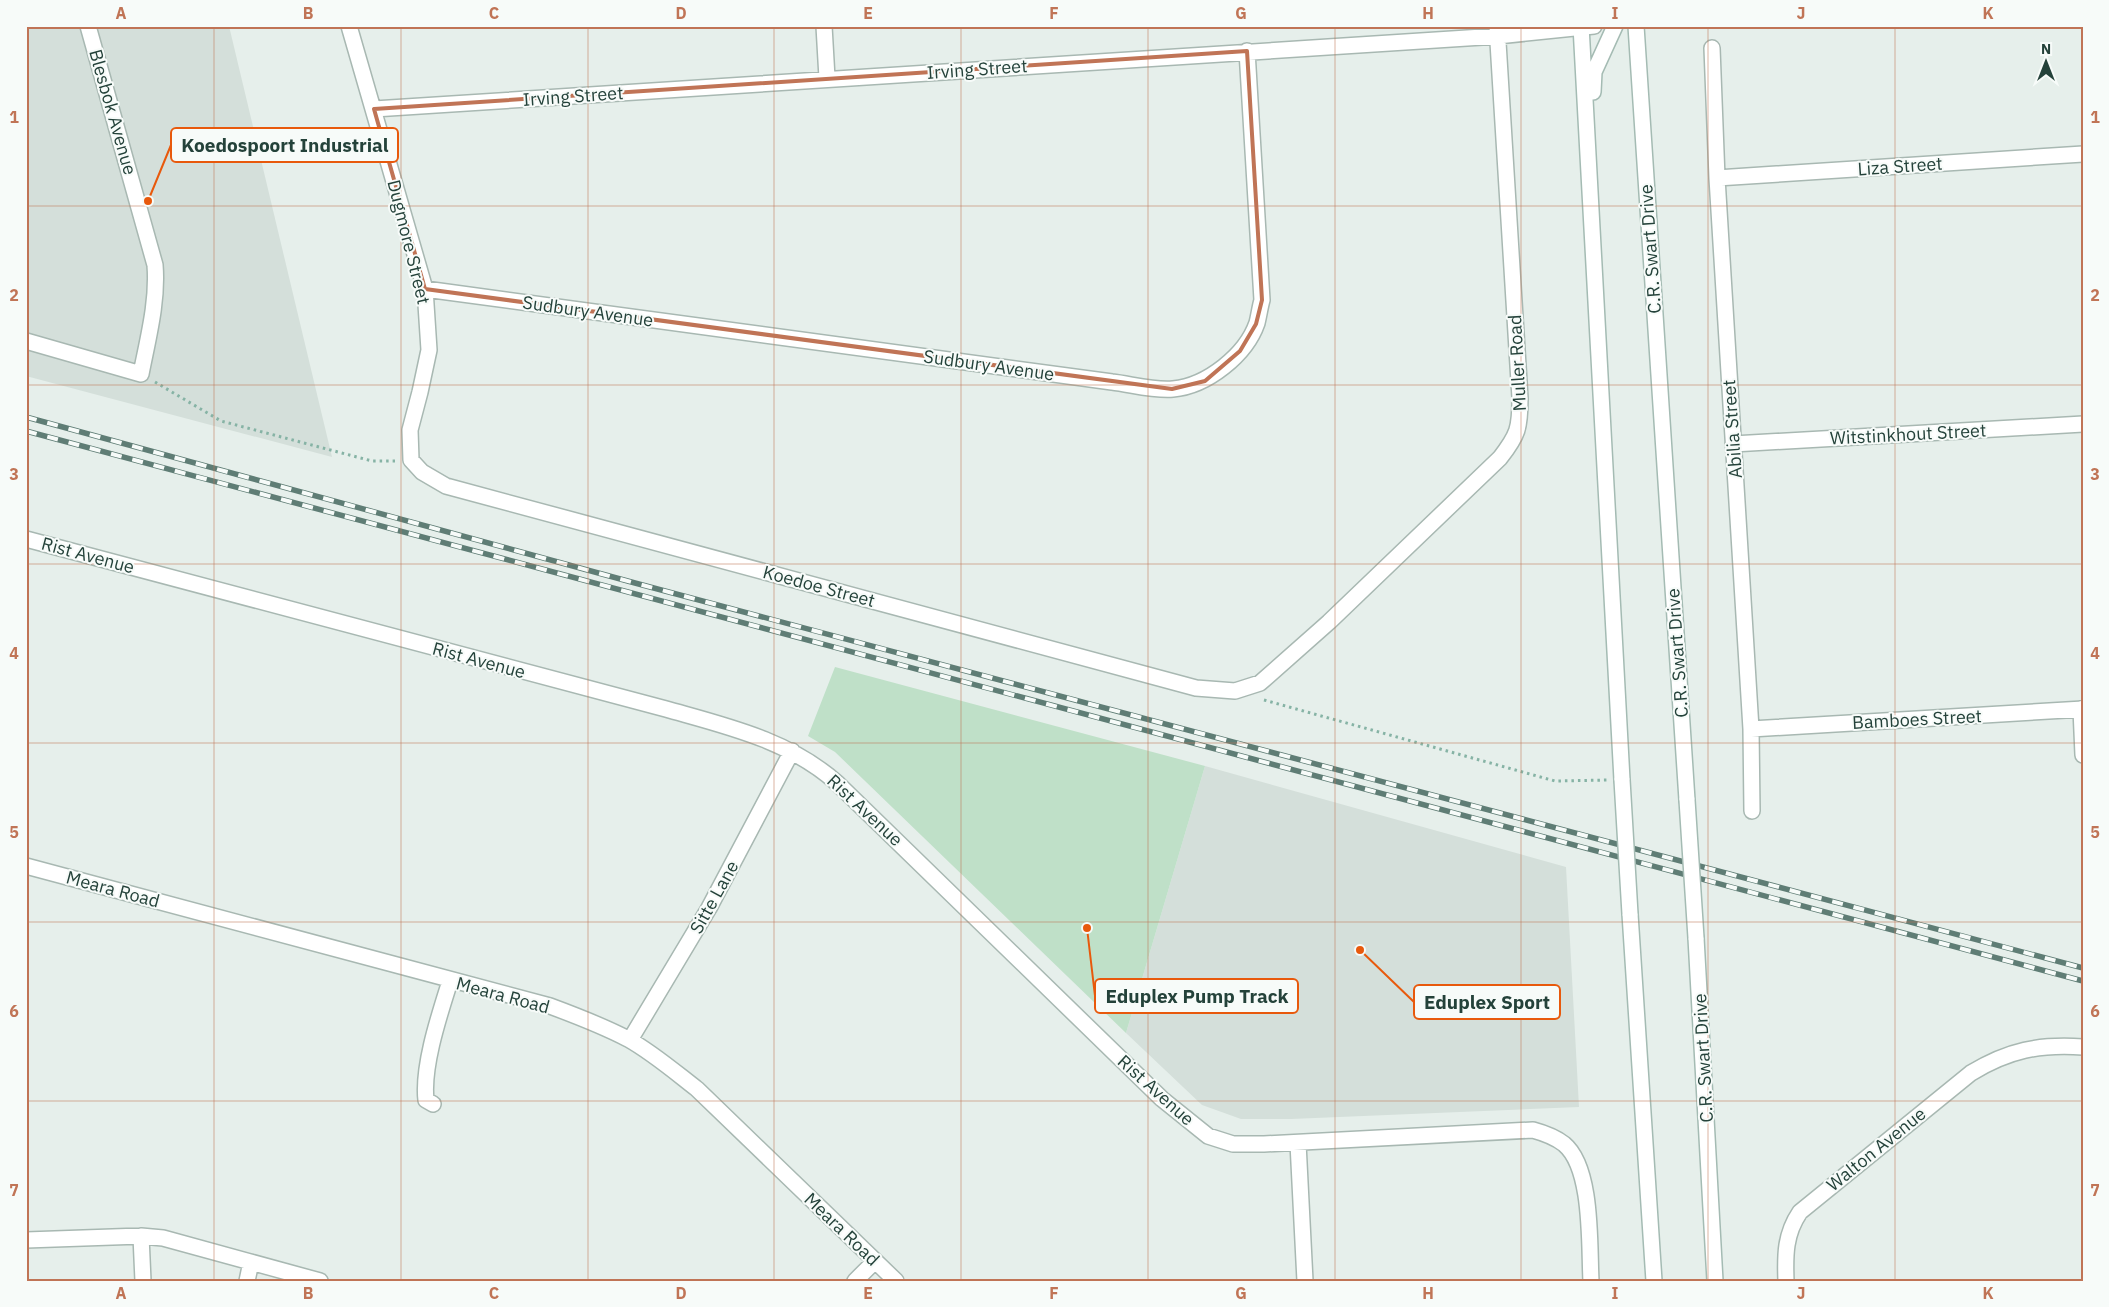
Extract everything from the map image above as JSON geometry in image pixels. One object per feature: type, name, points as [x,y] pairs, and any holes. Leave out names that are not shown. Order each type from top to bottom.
[{"type":"street","name":"Blesbok Avenue","points":[[88,26],[155,265],[154,302],[141,374]]},
{"type":"street","name":"Dugmore Street","points":[[349,26],[424,289],[429,350],[410,430],[412,460]]},
{"type":"street","points":[[824,26],[827,78]]},
{"type":"street","points":[[1586,117],[1593,95],[1594,72],[1615,26]]},
{"type":"street","name":"C.R. Swart Drive","points":[[1636,26],[1696,938],[1714,1281]]},
{"type":"street","points":[[1587,27],[1586,117],[1622,780],[1654,1281]]},
{"type":"street","name":"Irving Street","points":[[374,109],[1248,51],[1497,31],[1587,27]]},
{"type":"street","name":"Muller Road","points":[[1235,691],[1260,683],[1329,622],[1500,458],[1514,440],[1520,422],[1520,398],[1497,31]]},
{"type":"street","name":"Abilia Street","points":[[1712,48],[1716,178],[1751,729],[1752,811]]},
{"type":"street","name":"Sudbury Avenue","points":[[424,289],[1120,383],[1172,389],[1185,387],[1205,381],[1225,366],[1240,351],[1256,324],[1262,300],[1248,51]]},
{"type":"street","name":"Liza Street","points":[[1716,178],[2083,154]]},
{"type":"street","points":[[26,341],[141,374]]},
{"type":"street","name":"Witstinkhout Street","points":[[1733,444],[2083,424]]},
{"type":"street","name":"Koedoe Street","points":[[412,460],[422,472],[446,486],[1196,688],[1235,691]]},
{"type":"street","name":"Rist Avenue","points":[[26,539],[684,714],[739,730],[792,751],[820,767],[843,788],[1162,1098],[1208,1136],[1233,1144],[1298,1143],[1533,1130],[1549,1135],[1565,1145],[1581,1171],[1586,1192],[1591,1281]]},
{"type":"street","points":[[2082,709],[2083,755]]},
{"type":"street","name":"Bamboes Street","points":[[1751,729],[2082,709]]},
{"type":"street","name":"Sitte Lane","points":[[630,1040],[709,908],[792,751]]},
{"type":"street","name":"Meara Road","points":[[26,866],[550,1006],[590,1021],[630,1040],[663,1062],[697,1089],[896,1281]]},
{"type":"street","points":[[433,1104],[426,1100],[424,1090],[433,1038],[450,980]]},
{"type":"street","name":"Walton Avenue","points":[[1786,1281],[1787,1237],[1792,1224],[1804,1207],[1971,1073],[1997,1058],[2016,1051],[2051,1046],[2083,1047]]},
{"type":"street","points":[[1298,1143],[1305,1281]]},
{"type":"street","points":[[26,1240],[141,1236],[163,1238],[320,1281]]},
{"type":"street","points":[[141,1236],[143,1281]]},
{"type":"street","points":[[855,1281],[875,1261]]},
{"type":"street","points":[[247,1281],[251,1262]]},
{"type":"path","points":[[141,374],[221,421],[372,462],[412,460]]},
{"type":"path","points":[[1263,699],[1555,781],[1622,780]]},
{"type":"highlighted area","points":[[1247,51],[1262,300],[1256,324],[1240,351],[1205,381],[1185,387],[1172,389],[1112,382],[425,289],[374,109]]},
{"type":"shaded area","points":[[26,26],[229,26],[332,457],[26,376]]},
{"type":"shaded area","points":[[1205,766],[1566,867],[1579,1107],[1291,1119],[1241,1119],[1202,1105],[1126,1033]]},
{"type":"green space","points":[[835,667],[1205,766],[1126,1033],[835,752],[808,736]]},
{"type":"railway","points":[[26,417],[635,583],[2083,968]]},
{"type":"railway","points":[[26,431],[2083,981]]},
{"type":"place","name":"Koedospoort Industrial","points":[[148,201]]},
{"type":"place","name":"Eduplex Pump Track","points":[[1087,928]]},
{"type":"place","name":"Eduplex Sport","points":[[1360,950]]}]
